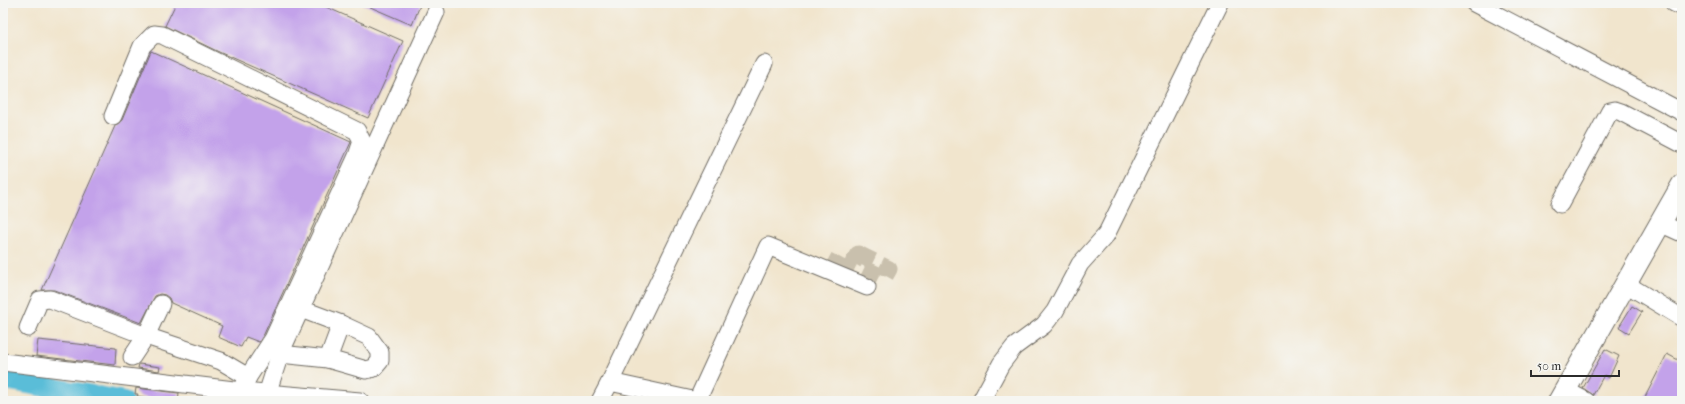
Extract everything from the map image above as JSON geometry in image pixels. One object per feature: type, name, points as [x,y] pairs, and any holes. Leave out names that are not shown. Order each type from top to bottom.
[{"type":"main road","points":[[1562,396],[1682,185]]},
{"type":"street","points":[[981,401],[1001,364],[1014,347],[1044,325],[1052,316],[1080,264],[1106,235],[1220,3]]},
{"type":"street","points":[[1474,3],[1682,112]]},
{"type":"street","points":[[1674,3],[1682,7]]},
{"type":"street","points":[[264,397],[280,354],[436,12]]},
{"type":"street","points":[[113,116],[142,46],[154,34],[162,35],[357,131],[362,141],[357,156],[273,338],[245,384]]},
{"type":"street","points":[[600,401],[764,64]]},
{"type":"street","points":[[1560,204],[1610,111],[1615,110],[1621,112],[1682,144]]},
{"type":"street","points":[[1660,223],[1682,233]]},
{"type":"street","points":[[610,382],[697,401],[768,246],[867,287]]},
{"type":"street","points":[[1626,284],[1682,318]]},
{"type":"street","points":[[28,328],[40,300],[45,298],[146,336],[221,361],[245,384],[264,397],[360,401]]},
{"type":"street","points":[[132,357],[146,336],[161,304]]},
{"type":"street","points":[[280,354],[328,359],[366,370],[374,368],[380,361],[380,352],[369,337],[341,324],[301,309]]},
{"type":"street","points":[[328,359],[341,324]]},
{"type":"street","points":[[3,362],[245,384]]},
{"type":"street","points":[[1562,396],[1586,401]]},
{"type":"building","points":[[176,3],[317,3],[403,41],[368,118],[221,53],[165,26]]},
{"type":"building","points":[[361,3],[421,3],[412,25]]},
{"type":"building","points":[[151,51],[351,142],[259,342],[246,337],[241,347],[218,337],[222,326],[171,303],[169,298],[165,295],[160,294],[155,296],[141,323],[54,290],[42,290],[115,126],[122,120]]},
{"type":"building","points":[[1632,306],[1642,312],[1629,333],[1619,327]]},
{"type":"building","points":[[38,340],[116,348],[115,365],[36,356]]},
{"type":"building","points":[[1605,349],[1619,356],[1609,378],[1604,375],[1593,395],[1583,388]]},
{"type":"building","points":[[1667,354],[1682,362],[1682,401],[1643,401]]},
{"type":"building","points":[[139,364],[160,367],[159,371],[138,368]]},
{"type":"building","points":[[136,388],[179,393],[178,401],[137,396],[138,394],[135,394]]},
{"type":"waterway","points":[[3,379],[123,401]]},
{"type":"tunnel","points":[[858,254],[889,269],[884,278],[853,263],[858,254]]},
{"type":"tunnel","points":[[831,272],[839,257],[853,263]]}]
